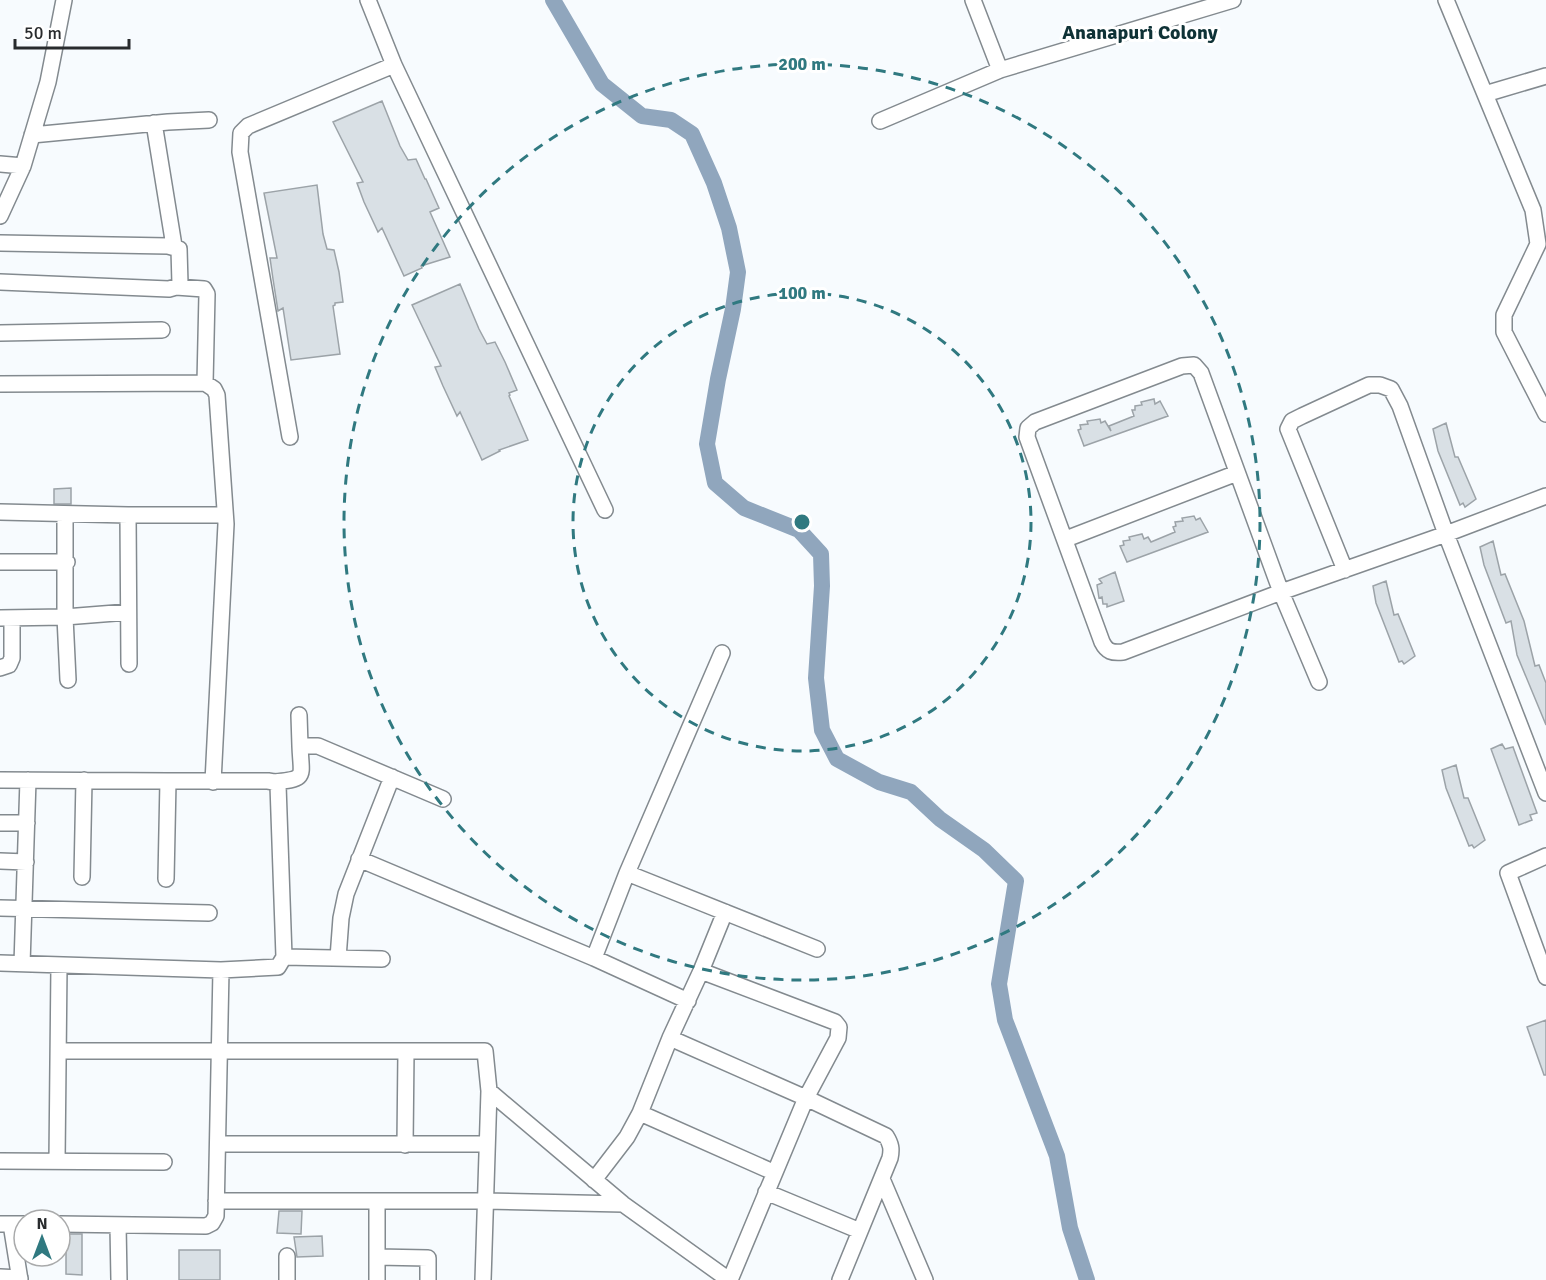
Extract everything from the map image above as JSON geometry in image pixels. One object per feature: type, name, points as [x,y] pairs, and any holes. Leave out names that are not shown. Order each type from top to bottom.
[{"type":"street","points":[[0,216],[23,166],[48,82],[64,0]]},
{"type":"street","points":[[368,0],[394,64],[605,510]]},
{"type":"street","points":[[973,0],[1000,70]]},
{"type":"street","points":[[880,121],[1000,70],[1233,0]]},
{"type":"street","points":[[1446,0],[1533,210],[1538,244],[1504,315],[1504,332],[1546,414]]},
{"type":"street","points":[[290,437],[240,152],[241,133],[248,126],[394,64]]},
{"type":"street","points":[[1485,94],[1546,76]]},
{"type":"street","points":[[32,135],[209,120]]},
{"type":"street","points":[[154,123],[174,246]]},
{"type":"street","points":[[0,164],[23,166]]},
{"type":"street","points":[[0,243],[174,246],[179,249],[181,255],[180,284],[176,287]]},
{"type":"street","points":[[0,282],[204,289],[207,294],[205,383]]},
{"type":"street","points":[[0,333],[162,330]]},
{"type":"street","points":[[1319,682],[1281,592],[1201,373],[1194,365],[1182,366],[1035,422],[1028,428],[1027,437],[1102,642],[1106,650],[1112,653],[1122,652],[1281,592],[1546,496]]},
{"type":"street","points":[[0,384],[205,383],[214,389],[225,515],[213,782]]},
{"type":"street","points":[[1345,570],[1288,429],[1292,421],[1369,385],[1380,385],[1392,389],[1400,406],[1446,534],[1546,793]]},
{"type":"street","points":[[1066,539],[1238,473]]},
{"type":"street","points":[[0,512],[128,516],[225,515]]},
{"type":"street","points":[[65,515],[67,562],[65,617],[68,680]]},
{"type":"street","points":[[128,516],[129,664]]},
{"type":"street","points":[[0,562],[67,562]]},
{"type":"street","points":[[0,668],[9,665],[12,658],[6,618],[65,617],[128,612]]},
{"type":"street","points":[[594,957],[627,873],[722,652]]},
{"type":"street","points":[[0,780],[274,782],[295,780],[301,773],[299,715]]},
{"type":"street","points":[[300,746],[318,746],[443,799]]},
{"type":"street","points":[[338,958],[344,903],[392,777]]},
{"type":"street","points":[[22,964],[28,780]]},
{"type":"street","points":[[82,877],[84,780]]},
{"type":"street","points":[[166,879],[168,781]]},
{"type":"street","points":[[0,963],[221,970],[278,967],[284,957],[279,791],[274,782]]},
{"type":"street","points":[[0,823],[27,823]]},
{"type":"street","points":[[1546,856],[1508,873],[1546,977]]},
{"type":"street","points":[[359,859],[594,957],[687,1001]]},
{"type":"street","points":[[0,861],[26,862]]},
{"type":"street","points":[[627,873],[817,949]]},
{"type":"street","points":[[0,908],[209,913]]},
{"type":"street","points":[[594,1180],[627,1137],[640,1113],[669,1038],[701,971],[725,912]]},
{"type":"street","points":[[284,957],[382,959]]},
{"type":"street","points":[[57,1161],[59,966]]},
{"type":"street","points":[[72,1224],[206,1226],[212,1223],[216,1216],[221,970]]},
{"type":"street","points":[[489,1092],[623,1204],[729,1280],[806,1098],[838,1038],[839,1027],[835,1022],[701,971]]},
{"type":"street","points":[[669,1038],[886,1136],[892,1148],[890,1158],[840,1280]]},
{"type":"street","points":[[59,1051],[485,1051],[489,1092],[483,1280]]},
{"type":"street","points":[[405,1145],[406,1051]]},
{"type":"street","points":[[640,1113],[774,1172]]},
{"type":"street","points":[[218,1144],[486,1144]]},
{"type":"street","points":[[0,1161],[164,1161]]},
{"type":"street","points":[[882,1179],[919,1275]]},
{"type":"street","points":[[766,1192],[860,1231]]},
{"type":"street","points":[[216,1201],[485,1201],[623,1204]]},
{"type":"street","points":[[377,1201],[377,1280]]},
{"type":"street","points":[[118,1225],[119,1280]]},
{"type":"street","points":[[287,1256],[287,1280]]},
{"type":"street","points":[[377,1257],[428,1258],[428,1280]]},
{"type":"street","points":[[0,1277],[20,1279]]},
{"type":"building","points":[[382,101],[400,146],[408,160],[416,159],[439,208],[430,212],[450,257],[421,266],[422,268],[404,276],[382,228],[378,232],[364,202],[357,183],[363,182],[333,122]]},
{"type":"building","points":[[317,185],[323,234],[327,249],[334,250],[339,272],[343,302],[335,303],[333,306],[340,354],[291,360],[283,308],[278,311],[270,258],[277,258],[264,193]]},
{"type":"building","points":[[460,284],[487,344],[495,342],[505,362],[517,390],[509,393],[509,396],[528,440],[499,450],[482,460],[460,412],[457,416],[443,386],[435,367],[441,366],[412,305]]},
{"type":"building","points":[[1154,399],[1155,404],[1160,401],[1168,416],[1084,446],[1078,430],[1081,429],[1080,425],[1088,424],[1087,421],[1100,419],[1101,423],[1105,421],[1111,431],[1109,426],[1134,416],[1132,410],[1135,410],[1135,406]]},
{"type":"building","points":[[1446,423],[1455,457],[1458,457],[1476,499],[1465,507],[1463,503],[1460,505],[1438,451],[1433,429]]},
{"type":"building","points":[[71,488],[71,504],[54,504],[54,489]]},
{"type":"building","points":[[1194,516],[1196,520],[1200,518],[1208,532],[1127,562],[1120,546],[1124,545],[1123,541],[1142,534],[1144,539],[1148,537],[1151,542],[1175,532],[1173,527],[1176,526],[1175,522]]},
{"type":"building","points":[[1493,541],[1501,575],[1505,574],[1524,621],[1535,666],[1539,665],[1546,683],[1546,725],[1517,655],[1511,621],[1506,623],[1484,565],[1480,547]]},
{"type":"building","points":[[1115,572],[1124,601],[1107,607],[1107,604],[1103,604],[1102,597],[1099,598],[1097,585],[1102,583],[1099,579]]},
{"type":"building","points":[[1386,581],[1394,615],[1398,614],[1415,656],[1404,664],[1402,661],[1399,662],[1376,603],[1373,586]]},
{"type":"building","points":[[1502,744],[1505,749],[1513,747],[1537,813],[1530,815],[1532,820],[1519,825],[1491,749]]},
{"type":"building","points":[[1456,765],[1464,798],[1468,798],[1485,840],[1474,848],[1472,845],[1469,846],[1446,788],[1442,770]]},
{"type":"building","points":[[1546,1020],[1546,1075],[1544,1075],[1527,1027]]},
{"type":"building","points":[[279,1211],[302,1211],[301,1234],[277,1233]]},
{"type":"building","points":[[72,1234],[82,1234],[82,1275],[66,1274],[66,1268],[72,1268]]},
{"type":"building","points":[[322,1236],[323,1256],[297,1257],[294,1237]]},
{"type":"building","points":[[179,1250],[220,1250],[220,1280],[179,1280]]},
{"type":"waterway","points":[[553,0],[602,84],[642,116],[671,120],[692,134],[714,183],[729,228],[738,272],[707,444],[715,483],[744,508],[799,530],[821,554],[822,586],[816,678],[822,730],[837,759],[879,782],[911,792],[940,819],[984,850],[1016,881],[999,984],[1005,1020],[1057,1156],[1070,1228],[1087,1280]]},
{"type":"district","name":"Ananapuri Colony","points":[[1140,32]]}]
